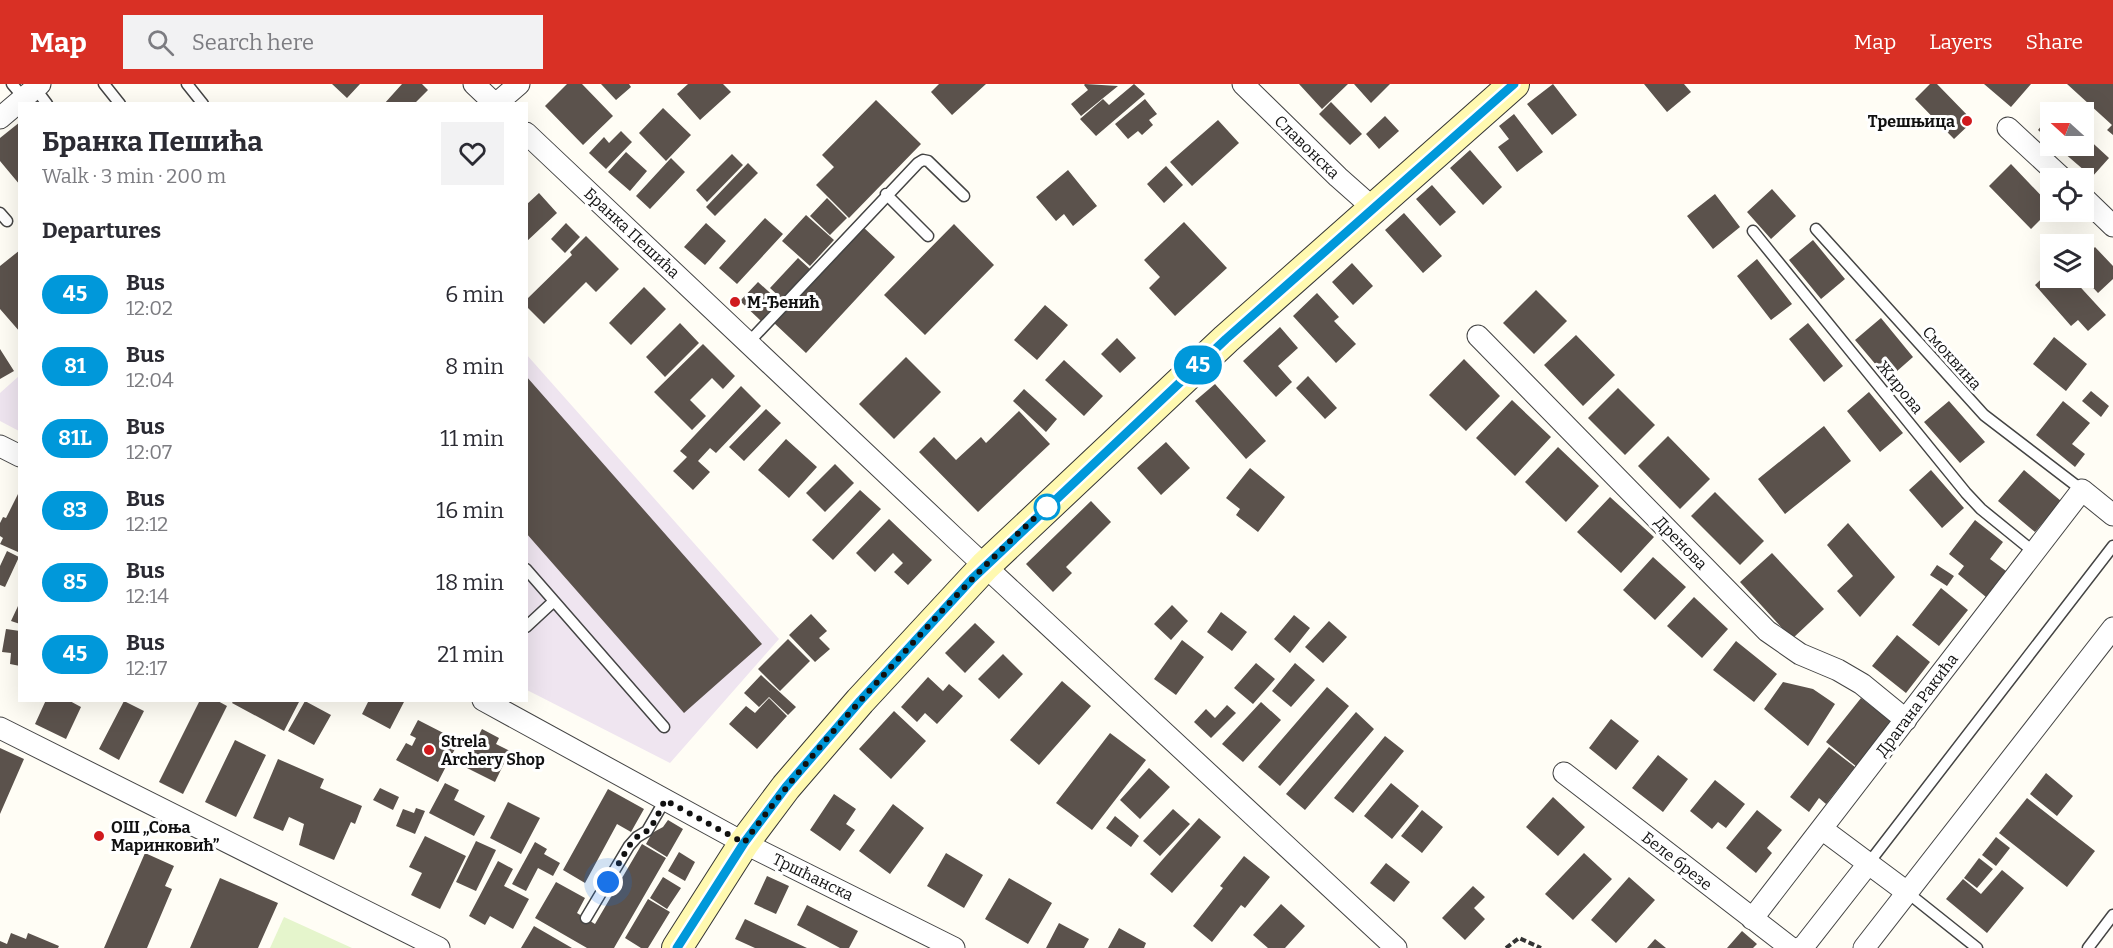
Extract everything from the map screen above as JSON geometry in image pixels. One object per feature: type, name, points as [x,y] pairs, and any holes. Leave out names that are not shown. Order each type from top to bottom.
[{"type":"main road","points":[[677,948],[744,843],[786,787],[831,733],[985,566],[1226,339],[1514,84]]},
{"type":"street","points":[[474,84],[494,102]]},
{"type":"street","points":[[498,102],[519,84]]},
{"type":"street","name":"Славонска","points":[[1243,84],[1373,208]]},
{"type":"street","points":[[20,102],[32,92]]},
{"type":"street","points":[[0,118],[18,103]]},
{"type":"street","points":[[2008,128],[2051,168]]},
{"type":"street","name":"Бранка Пешића","points":[[528,135],[985,566],[1396,948]]},
{"type":"street","points":[[2094,208],[2113,226]]},
{"type":"street","name":"Дренова","points":[[1478,336],[1767,631],[1800,654],[1838,670],[1862,684],[1906,720]]},
{"type":"street","points":[[0,446],[18,455]]},
{"type":"street","points":[[2082,490],[2113,515]]},
{"type":"street","name":"Драгана Ракића","points":[[1752,919],[2082,490]]},
{"type":"street","points":[[1864,948],[2113,628]]},
{"type":"street","name":"Тршћанска","points":[[487,702],[744,843],[954,948]]},
{"type":"street","points":[[0,728],[440,948]]},
{"type":"street","name":"Беле брезе","points":[[1564,773],[1791,948]]},
{"type":"street","points":[[1822,829],[1908,893]]},
{"type":"street","points":[[1799,948],[1803,947],[1868,864]]},
{"type":"lane","points":[[104,84],[118,102]]},
{"type":"lane","points":[[187,84],[201,102]]},
{"type":"lane","points":[[748,343],[886,195],[923,160],[928,161],[964,196]]},
{"type":"lane","points":[[886,195],[928,236]]},
{"type":"lane","name":"Смоквина","points":[[1816,229],[1984,415],[2082,490]]},
{"type":"lane","name":"Жирова","points":[[1753,231],[1966,493],[1981,509],[2034,552]]},
{"type":"lane","points":[[1868,864],[2113,546]]},
{"type":"lane","points":[[528,571],[664,727]]},
{"type":"lane","points":[[528,625],[554,601]]},
{"type":"lane","points":[[586,918],[629,846],[647,831],[665,800]]},
{"type":"lane","points":[[1908,893],[1977,948]]},
{"type":"lane","points":[[2088,948],[2113,915]]},
{"type":"path","points":[[1506,948],[1519,939],[1541,948]]},
{"type":"shaded area","points":[[528,356],[779,639],[670,763],[528,691]]},
{"type":"shaded area","points":[[18,377],[18,430],[0,421],[0,393]]},
{"type":"green space","points":[[284,917],[352,948],[270,948]]},
{"type":"building","points":[[332,84],[360,84],[347,98]]},
{"type":"building","points":[[402,84],[422,84],[428,90],[416,102],[386,102]]},
{"type":"building","points":[[567,84],[582,84],[613,116],[583,145],[545,106]]},
{"type":"building","points":[[601,84],[629,84],[631,87],[616,100]]},
{"type":"building","points":[[688,84],[723,84],[731,92],[700,120],[677,94]]},
{"type":"building","points":[[939,84],[986,84],[952,115],[931,92]]},
{"type":"building","points":[[1085,84],[1118,86],[1081,116],[1071,104],[1088,90]]},
{"type":"building","points":[[1134,84],[1145,94],[1096,136],[1080,119],[1103,99],[1109,105]]},
{"type":"building","points":[[1299,84],[1348,84],[1322,109]]},
{"type":"building","points":[[1354,84],[1390,84],[1371,103]]},
{"type":"building","points":[[1553,84],[1577,115],[1552,135],[1527,104]]},
{"type":"building","points":[[1644,84],[1684,84],[1691,92],[1667,112]]},
{"type":"building","points":[[1930,84],[1937,84],[1973,121],[1954,139],[1915,99]]},
{"type":"building","points":[[1984,84],[2031,84],[2011,107]]},
{"type":"building","points":[[2067,84],[2113,84],[2113,135],[2107,130],[2112,125],[2094,109],[2094,102],[2087,102]]},
{"type":"building","points":[[1145,99],[1157,114],[1149,120],[1153,125],[1142,135],[1138,131],[1128,139],[1115,124]]},
{"type":"building","points":[[876,100],[921,144],[849,218],[816,185],[834,167],[822,155]]},
{"type":"building","points":[[1331,102],[1362,134],[1350,145],[1319,114]]},
{"type":"building","points":[[663,108],[691,135],[666,161],[639,133]]},
{"type":"building","points":[[1514,114],[1543,152],[1517,172],[1498,147],[1509,139],[1499,126]]},
{"type":"building","points":[[1385,116],[1399,131],[1379,149],[1366,134]]},
{"type":"building","points":[[1218,120],[1239,143],[1192,186],[1170,162]]},
{"type":"building","points":[[18,124],[18,183],[0,161],[0,138]]},
{"type":"building","points":[[621,131],[632,142],[606,169],[589,153],[604,137],[609,143]]},
{"type":"building","points":[[2094,144],[2109,158],[2094,175],[2094,168],[2082,168],[2068,156],[2094,156]]},
{"type":"building","points":[[1470,150],[1502,187],[1483,205],[1450,168]]},
{"type":"building","points":[[626,152],[647,171],[630,191],[608,172]]},
{"type":"building","points":[[732,154],[743,165],[707,202],[696,190]]},
{"type":"building","points":[[671,158],[685,172],[650,209],[636,196]]},
{"type":"building","points":[[748,163],[758,173],[715,216],[706,207]]},
{"type":"building","points":[[2011,164],[2040,194],[2040,220],[2031,229],[1989,186]]},
{"type":"building","points":[[1166,166],[1183,185],[1164,203],[1147,184]]},
{"type":"building","points":[[1068,170],[1097,206],[1073,226],[1064,214],[1056,221],[1036,197]]},
{"type":"building","points":[[1432,185],[1456,212],[1440,226],[1416,199]]},
{"type":"building","points":[[1772,189],[1796,216],[1771,239],[1747,212]]},
{"type":"building","points":[[539,193],[557,213],[528,240],[528,203]]},
{"type":"building","points":[[1715,194],[1740,227],[1713,249],[1687,216]]},
{"type":"building","points":[[827,198],[847,218],[830,235],[810,216]]},
{"type":"building","points":[[1404,213],[1442,256],[1423,273],[1385,230]]},
{"type":"building","points":[[806,215],[834,240],[810,266],[782,241]]},
{"type":"building","points":[[765,218],[783,234],[737,284],[719,268]]},
{"type":"building","points":[[1184,222],[1227,268],[1175,316],[1149,288],[1160,277],[1144,260]]},
{"type":"building","points":[[566,223],[580,237],[565,253],[551,239]]},
{"type":"building","points":[[706,223],[726,241],[705,265],[684,247]]},
{"type":"building","points":[[954,224],[994,265],[925,335],[884,295]]},
{"type":"building","points":[[862,226],[895,257],[806,353],[773,322]]},
{"type":"building","points":[[586,236],[619,269],[596,292],[586,282],[544,324],[528,308],[528,298],[572,255],[570,252]]},
{"type":"building","points":[[1813,240],[1845,279],[1821,299],[1789,260]]},
{"type":"building","points":[[2094,248],[2113,266],[2113,279],[2098,293],[2093,288]]},
{"type":"building","points":[[18,252],[18,330],[0,309],[0,266]]},
{"type":"building","points":[[798,258],[810,269],[782,299],[770,288]]},
{"type":"building","points":[[1757,259],[1792,304],[1771,320],[1737,276]]},
{"type":"building","points":[[1352,263],[1373,286],[1353,305],[1332,282]]},
{"type":"building","points":[[2040,280],[2040,288],[2081,288],[2106,315],[2088,331],[2078,320],[2071,326],[2035,285]]},
{"type":"building","points":[[758,282],[779,301],[761,321],[740,301]]},
{"type":"building","points":[[644,287],[666,309],[631,345],[609,323]]},
{"type":"building","points":[[1536,290],[1567,321],[1534,354],[1503,323]]},
{"type":"building","points":[[1317,293],[1339,317],[1334,321],[1356,344],[1336,363],[1293,316]]},
{"type":"building","points":[[1045,305],[1068,325],[1037,360],[1014,340]]},
{"type":"building","points":[[1881,318],[1913,357],[1888,379],[1855,340]]},
{"type":"building","points":[[680,323],[699,343],[665,377],[646,357]]},
{"type":"building","points":[[1808,323],[1843,366],[1824,382],[1789,339]]},
{"type":"building","points":[[1280,327],[1298,348],[1278,366],[1292,382],[1276,397],[1243,361]]},
{"type":"building","points":[[1576,335],[1615,375],[1583,406],[1544,365]]},
{"type":"building","points":[[2054,337],[2087,364],[2066,391],[2033,364]]},
{"type":"building","points":[[1117,338],[1136,358],[1120,373],[1101,354]]},
{"type":"building","points":[[703,344],[735,376],[723,389],[712,378],[690,400],[706,416],[692,430],[654,392]]},
{"type":"building","points":[[0,349],[14,371],[0,379]]},
{"type":"building","points":[[906,357],[941,392],[894,439],[859,404]]},
{"type":"building","points":[[1464,359],[1500,396],[1466,431],[1429,395]]},
{"type":"building","points":[[1064,360],[1103,396],[1084,416],[1045,380]]},
{"type":"building","points":[[1308,376],[1337,408],[1325,419],[1296,388]]},
{"type":"building","points":[[528,378],[762,644],[684,713],[528,535]]},
{"type":"building","points":[[1215,384],[1266,441],[1246,459],[1195,401]]},
{"type":"building","points":[[741,386],[761,406],[716,453],[710,448],[698,461],[710,472],[693,490],[673,471],[687,457],[680,451]]},
{"type":"building","points":[[1618,388],[1655,425],[1625,455],[1588,418]]},
{"type":"building","points":[[1024,389],[1057,419],[1046,432],[1013,401]]},
{"type":"building","points":[[2091,391],[2109,406],[2101,417],[2082,401]]},
{"type":"building","points":[[1869,392],[1903,433],[1880,452],[1847,411]]},
{"type":"building","points":[[1512,400],[1551,437],[1515,476],[1476,438]]},
{"type":"building","points":[[1949,401],[1985,442],[1960,463],[1924,422]]},
{"type":"building","points":[[2063,401],[2090,423],[2072,444],[2085,454],[2075,467],[2036,435]]},
{"type":"building","points":[[766,409],[781,423],[744,461],[729,447]]},
{"type":"building","points":[[1019,411],[1050,444],[978,512],[919,452],[934,437],[956,460],[981,437],[986,443]]},
{"type":"building","points":[[1824,426],[1851,461],[1785,514],[1758,479]]},
{"type":"building","points":[[1668,436],[1710,479],[1680,509],[1638,466]]},
{"type":"building","points":[[786,439],[817,467],[789,498],[758,470]]},
{"type":"building","points":[[1166,442],[1190,468],[1161,495],[1137,468]]},
{"type":"building","points":[[1558,447],[1599,486],[1566,522],[1525,482]]},
{"type":"building","points":[[835,464],[854,483],[825,512],[806,493]]},
{"type":"building","points":[[1250,468],[1285,497],[1258,532],[1236,515],[1240,509],[1226,498]]},
{"type":"building","points":[[1931,470],[1964,508],[1942,528],[1909,490]]},
{"type":"building","points":[[2024,470],[2061,501],[2035,532],[1998,501]]},
{"type":"building","points":[[860,490],[881,509],[833,560],[812,540]]},
{"type":"building","points":[[1715,492],[1764,541],[1740,565],[1691,516]]},
{"type":"building","points":[[18,494],[18,552],[0,544],[3,538],[0,536],[0,523],[3,517],[6,518]]},
{"type":"building","points":[[1610,497],[1654,537],[1621,573],[1577,532]]},
{"type":"building","points":[[1091,501],[1111,522],[1066,567],[1072,573],[1053,592],[1026,564]]},
{"type":"building","points":[[889,519],[932,560],[908,585],[894,572],[903,563],[893,553],[875,572],[856,553]]},
{"type":"building","points":[[1975,520],[2003,542],[1990,559],[2006,571],[1986,597],[1958,574],[1964,566],[1949,554]]},
{"type":"building","points":[[1848,523],[1895,577],[1860,617],[1837,591],[1853,576],[1827,545]]},
{"type":"building","points":[[7,551],[18,556],[5,587],[0,585],[0,566]]},
{"type":"building","points":[[1772,553],[1824,609],[1792,639],[1740,582]]},
{"type":"building","points":[[1653,557],[1686,587],[1655,620],[1623,590]]},
{"type":"building","points":[[1937,565],[1954,576],[1947,586],[1930,575]]},
{"type":"building","points":[[1941,588],[1968,610],[1939,646],[1912,625]]},
{"type":"building","points":[[1694,597],[1728,629],[1702,658],[1667,626]]},
{"type":"building","points":[[1172,605],[1188,621],[1171,640],[1154,624]]},
{"type":"building","points":[[18,606],[18,623],[11,621]]},
{"type":"building","points":[[1221,612],[1247,632],[1232,651],[1207,632]]},
{"type":"building","points":[[811,614],[827,631],[819,638],[830,649],[815,662],[789,635]]},
{"type":"building","points":[[1294,615],[1310,628],[1290,653],[1274,639]]},
{"type":"building","points":[[1329,621],[1347,637],[1323,663],[1305,647]]},
{"type":"building","points":[[975,623],[995,642],[965,673],[945,653]]},
{"type":"building","points":[[6,629],[18,631],[18,666],[10,664],[11,653],[2,652]]},
{"type":"building","points":[[1897,635],[1930,662],[1906,693],[1872,666]]},
{"type":"building","points":[[788,639],[810,661],[780,691],[758,669]]},
{"type":"building","points":[[1182,640],[1204,657],[1176,695],[1154,679]]},
{"type":"building","points":[[1736,641],[1777,674],[1754,702],[1713,670]]},
{"type":"building","points":[[1003,654],[1023,674],[999,699],[978,679]]},
{"type":"building","points":[[1256,663],[1275,679],[1253,704],[1234,688]]},
{"type":"building","points":[[1295,663],[1315,680],[1291,707],[1272,691]]},
{"type":"building","points":[[761,675],[796,707],[788,715],[769,697],[759,707],[744,693]]},
{"type":"building","points":[[928,677],[943,691],[949,684],[963,696],[937,724],[925,713],[917,722],[901,707]]},
{"type":"building","points":[[1062,681],[1091,706],[1039,765],[1010,740]]},
{"type":"building","points":[[1783,682],[1813,689],[1835,704],[1808,746],[1764,709]]},
{"type":"building","points":[[1327,687],[1349,706],[1280,786],[1258,767]]},
{"type":"building","points":[[769,698],[787,716],[757,749],[729,724],[746,706],[755,713]]},
{"type":"building","points":[[1861,698],[1892,722],[1857,767],[1826,742]]},
{"type":"building","points":[[45,702],[72,702],[81,707],[66,739],[35,724]]},
{"type":"building","points":[[123,702],[144,711],[119,760],[99,749]]},
{"type":"building","points":[[199,702],[220,702],[227,706],[183,794],[159,782]]},
{"type":"building","points":[[233,702],[299,702],[284,731]]},
{"type":"building","points":[[304,702],[331,715],[314,745],[288,731]]},
{"type":"building","points":[[368,702],[404,702],[390,729],[362,714]]},
{"type":"building","points":[[1261,702],[1281,720],[1243,762],[1222,744]]},
{"type":"building","points":[[1227,705],[1236,713],[1211,738],[1194,722],[1206,709],[1215,718]]},
{"type":"building","points":[[894,711],[926,741],[891,779],[859,749]]},
{"type":"building","points":[[1356,712],[1374,729],[1305,810],[1286,794]]},
{"type":"building","points":[[1611,719],[1639,741],[1616,770],[1589,748]]},
{"type":"building","points":[[418,720],[459,741],[438,782],[396,760],[406,743],[412,746],[416,738],[410,735]]},
{"type":"building","points":[[482,729],[499,738],[496,744],[510,751],[495,782],[463,766]]},
{"type":"building","points":[[1110,733],[1146,760],[1092,830],[1056,803]]},
{"type":"building","points":[[1385,736],[1404,751],[1353,813],[1334,798]]},
{"type":"building","points":[[235,740],[266,755],[236,817],[205,802]]},
{"type":"building","points":[[1829,747],[1855,767],[1826,804],[1819,798],[1809,812],[1790,797]]},
{"type":"building","points":[[0,748],[24,759],[0,814]]},
{"type":"building","points":[[1658,755],[1688,779],[1663,812],[1632,788]]},
{"type":"building","points":[[278,759],[324,779],[320,788],[362,806],[355,824],[351,822],[334,860],[299,845],[304,824],[289,817],[283,831],[253,818]]},
{"type":"building","points":[[1149,768],[1170,787],[1140,819],[1120,800]]},
{"type":"building","points":[[2046,773],[2073,796],[2057,816],[2030,794]]},
{"type":"building","points":[[1715,780],[1745,804],[1726,828],[1718,822],[1712,829],[1690,811]]},
{"type":"building","points":[[445,783],[459,790],[454,800],[485,816],[474,836],[429,813]]},
{"type":"building","points":[[1391,783],[1419,806],[1392,839],[1364,816]]},
{"type":"building","points":[[380,788],[399,797],[393,810],[373,800]]},
{"type":"building","points":[[608,789],[644,809],[631,832],[617,824],[585,883],[563,870]]},
{"type":"building","points":[[834,794],[856,809],[846,824],[855,830],[840,851],[810,830]]},
{"type":"building","points":[[1553,797],[1585,827],[1558,856],[1526,827]]},
{"type":"building","points":[[2027,798],[2095,851],[2067,887],[1999,833]]},
{"type":"building","points":[[508,802],[540,818],[521,854],[490,838]]},
{"type":"building","points":[[893,804],[924,828],[890,874],[859,851]]},
{"type":"building","points":[[416,808],[425,811],[415,834],[396,826],[403,809],[414,813]]},
{"type":"building","points":[[1173,809],[1190,824],[1160,856],[1143,841]]},
{"type":"building","points":[[1422,810],[1443,827],[1422,853],[1401,836]]},
{"type":"building","points":[[1757,810],[1782,830],[1767,848],[1772,853],[1756,873],[1726,848]]},
{"type":"building","points":[[1115,816],[1139,836],[1131,847],[1106,828]]},
{"type":"building","points":[[1199,818],[1221,837],[1172,893],[1150,874]]},
{"type":"building","points":[[668,820],[683,829],[667,857],[646,844],[652,833],[663,827]]},
{"type":"building","points":[[425,836],[466,856],[440,909],[411,895],[422,873],[409,867]]},
{"type":"building","points":[[1996,837],[2010,848],[1996,866],[1982,855]]},
{"type":"building","points":[[476,841],[496,850],[476,891],[456,882]]},
{"type":"building","points":[[535,842],[547,849],[544,854],[560,863],[553,876],[538,868],[526,891],[512,884]]},
{"type":"building","points":[[642,844],[666,858],[614,948],[587,948],[535,918],[556,882],[585,898],[577,913],[595,924]]},
{"type":"building","points":[[679,852],[695,862],[685,881],[668,871]]},
{"type":"building","points":[[145,853],[174,866],[165,886],[172,889],[147,948],[104,948]]},
{"type":"building","points":[[946,853],[983,875],[964,908],[927,886]]},
{"type":"building","points":[[1584,853],[1612,879],[1573,920],[1545,894]]},
{"type":"building","points":[[1244,856],[1270,877],[1245,908],[1241,905],[1212,942],[1193,926],[1223,888],[1220,886]]},
{"type":"building","points":[[1979,858],[1993,869],[1977,888],[1964,878]]},
{"type":"building","points":[[498,861],[513,869],[504,886],[529,899],[513,929],[490,916],[485,925],[469,916]]},
{"type":"building","points":[[1386,863],[1410,882],[1394,902],[1370,883]]},
{"type":"building","points":[[2002,870],[2024,888],[1987,933],[1946,899],[1963,879],[1981,894]]},
{"type":"building","points":[[767,876],[789,886],[776,914],[754,904]]},
{"type":"building","points":[[663,877],[681,888],[667,909],[650,898]]},
{"type":"building","points":[[1629,877],[1655,900],[1616,943],[1591,920]]},
{"type":"building","points":[[220,878],[278,903],[258,948],[190,948]]},
{"type":"building","points":[[1009,878],[1052,903],[1028,944],[985,919]]},
{"type":"building","points":[[1473,886],[1485,897],[1474,908],[1485,919],[1465,940],[1442,918]]},
{"type":"building","points":[[648,899],[670,912],[648,948],[641,948],[625,938]]},
{"type":"building","points":[[1281,904],[1305,926],[1285,948],[1268,948],[1253,935]]},
{"type":"building","points":[[807,905],[858,931],[849,948],[840,948],[797,925]]},
{"type":"building","points":[[745,919],[807,948],[755,948],[735,939]]},
{"type":"building","points":[[1059,923],[1089,939],[1084,948],[1046,948]]},
{"type":"building","points":[[534,926],[572,948],[521,948]]},
{"type":"building","points":[[1119,928],[1146,943],[1144,948],[1108,948]]},
{"type":"building","points":[[1742,931],[1757,944],[1753,948],[1727,948]]},
{"type":"building","points":[[11,933],[26,939],[28,933],[59,946],[58,948],[0,948],[0,941],[7,944]]},
{"type":"building","points":[[1655,939],[1666,948],[1647,948]]},
{"type":"bus line","name":"45","points":[[677,948],[744,843],[786,787],[831,733],[959,592],[1226,339],[1514,84]]},
{"type":"place","name":"Трешњица","points":[[1967,121]]},
{"type":"place","name":"М-Ђенић","points":[[735,302]]},
{"type":"place","name":"Strela Archery Shop","points":[[429,750]]},
{"type":"place","name":"ОШ „Соња Маринковић”","points":[[99,836]]},
{"type":"route","points":[[608,882],[629,846],[655,821],[665,800],[744,843],[831,733],[959,592],[1047,507]]}]
